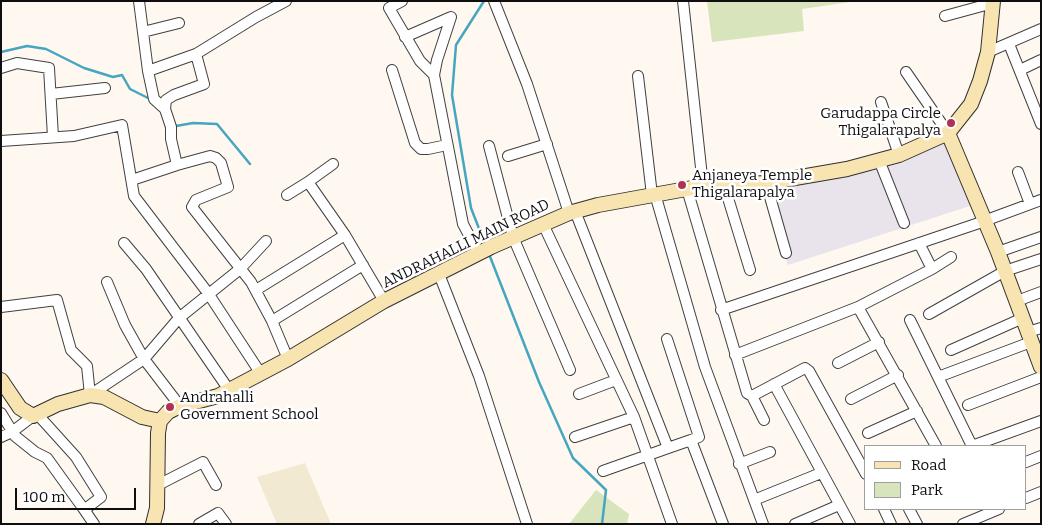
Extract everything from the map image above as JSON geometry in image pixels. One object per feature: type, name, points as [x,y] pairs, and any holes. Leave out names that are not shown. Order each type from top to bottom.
[{"type":"main road","name":"ANDRAHALLI MAIN ROAD","points":[[160,421],[168,412],[180,406],[218,396],[288,359],[384,301],[513,236],[572,212],[703,186],[766,183],[847,169],[899,155],[948,133],[971,104],[980,81],[988,52],[993,2]]},
{"type":"main road","points":[[948,133],[986,221],[1023,318],[1033,334],[1040,368]]},
{"type":"main road","points":[[1,380],[20,408],[36,415],[58,404],[90,395],[104,397],[142,417],[160,421],[157,446],[158,485],[156,523]]},
{"type":"street","points":[[139,1],[148,71],[154,99],[166,109]]},
{"type":"street","points":[[148,71],[196,54],[286,1]]},
{"type":"street","points":[[402,1],[389,8],[420,61],[434,75]]},
{"type":"street","points":[[683,1],[703,186]]},
{"type":"street","points":[[945,16],[993,2]]},
{"type":"street","points":[[498,4],[572,212],[668,448]]},
{"type":"street","points":[[405,37],[451,16],[434,75],[463,224],[484,251]]},
{"type":"street","points":[[143,32],[179,23]]},
{"type":"street","points":[[988,52],[1041,29]]},
{"type":"street","points":[[1009,44],[1041,124]]},
{"type":"street","points":[[177,165],[171,139],[171,127],[166,109],[166,100],[174,95],[204,84],[196,54]]},
{"type":"street","points":[[1020,70],[1041,60]]},
{"type":"street","points":[[1,68],[17,63],[49,68],[53,138]]},
{"type":"street","points":[[392,70],[415,143],[421,149],[447,145]]},
{"type":"street","points":[[906,72],[948,133]]},
{"type":"street","points":[[638,76],[653,195],[705,367],[764,524]]},
{"type":"street","points":[[51,94],[105,88]]},
{"type":"street","points":[[881,102],[899,155]]},
{"type":"street","points":[[1,141],[74,136],[122,125],[124,147],[134,196],[208,293],[260,374]]},
{"type":"street","points":[[508,156],[547,144]]},
{"type":"street","points":[[489,146],[513,236],[570,370]]},
{"type":"street","points":[[132,180],[210,156],[216,158],[221,163],[228,187],[196,200],[192,207],[256,290],[288,359]]},
{"type":"street","points":[[879,160],[904,223]]},
{"type":"street","points":[[287,195],[333,164]]},
{"type":"street","points":[[1018,172],[1030,204]]},
{"type":"street","points":[[308,182],[345,235],[384,301]]},
{"type":"street","points":[[766,183],[786,253]]},
{"type":"street","points":[[724,185],[750,270]]},
{"type":"street","points":[[687,189],[721,310],[747,393],[752,396],[764,420]]},
{"type":"street","points":[[721,310],[986,221],[1041,200]]},
{"type":"street","points":[[543,224],[634,417],[670,523]]},
{"type":"street","points":[[256,290],[345,235]]},
{"type":"street","points":[[998,252],[1041,237]]},
{"type":"street","points":[[1,307],[57,300],[71,350],[87,366],[90,395],[144,359],[179,318],[240,269],[266,241]]},
{"type":"street","points":[[124,243],[146,269],[229,390]]},
{"type":"street","points":[[919,243],[932,270]]},
{"type":"street","points":[[735,355],[858,307],[932,270],[951,257]]},
{"type":"street","points":[[929,314],[1005,271],[1041,259]]},
{"type":"street","points":[[272,321],[363,265]]},
{"type":"street","points":[[439,274],[480,380],[527,524]]},
{"type":"street","points":[[107,282],[125,325],[144,359],[180,406]]},
{"type":"street","points":[[1016,301],[1041,292]]},
{"type":"street","points":[[858,307],[898,375],[935,445]]},
{"type":"street","points":[[951,350],[1023,318]]},
{"type":"street","points":[[910,320],[972,445]]},
{"type":"street","points":[[938,377],[1033,334]]},
{"type":"street","points":[[603,471],[699,437],[667,339]]},
{"type":"street","points":[[838,363],[878,342]]},
{"type":"street","points":[[752,396],[806,368],[864,470]]},
{"type":"street","points":[[968,404],[1040,368]]},
{"type":"street","points":[[851,399],[898,375]]},
{"type":"street","points":[[579,394],[616,380]]},
{"type":"street","points":[[774,384],[850,524]]},
{"type":"street","points":[[868,433],[917,411]]},
{"type":"street","points":[[1,413],[12,432],[35,452],[47,458],[93,524]]},
{"type":"street","points":[[1,437],[12,432],[36,415],[76,457],[101,497],[88,507],[83,508]]},
{"type":"street","points":[[576,437],[634,417]]},
{"type":"street","points":[[975,445],[1041,421]]},
{"type":"street","points":[[691,440],[723,524]]},
{"type":"street","points":[[740,464],[770,452]]},
{"type":"street","points":[[1027,462],[1041,456]]},
{"type":"street","points":[[158,485],[203,462],[216,485]]},
{"type":"street","points":[[754,500],[821,473]]},
{"type":"street","points":[[1027,498],[1041,492]]},
{"type":"street","points":[[795,524],[838,505]]},
{"type":"street","points":[[884,510],[891,524]]},
{"type":"street","points":[[910,510],[917,524]]},
{"type":"street","points":[[963,524],[997,510]]},
{"type":"street","points":[[199,524],[218,514],[226,524]]},
{"type":"shaded area","points":[[947,141],[973,205],[788,265],[762,190],[877,170],[901,163]]},
{"type":"shaded area","points":[[305,463],[331,524],[277,524],[257,477]]},
{"type":"green space","points":[[707,1],[857,1],[802,9],[804,31],[712,42]]},
{"type":"green space","points":[[596,490],[629,514],[627,524],[569,524]]},
{"type":"waterway","points":[[484,1],[456,45],[452,95],[471,208],[485,244]]},
{"type":"waterway","points":[[1,52],[27,46],[46,49],[84,68],[113,77],[122,75],[130,89],[150,99]]},
{"type":"waterway","points":[[174,124],[176,126],[193,123],[217,124],[250,164]]},
{"type":"waterway","points":[[489,254],[539,382],[573,458],[606,490],[602,524]]},
{"type":"place","name":"Garudappa Circle Thigalarapalya","points":[[951,123]]},
{"type":"place","name":"Anjaneya Temple Thigalarapalya","points":[[682,185]]},
{"type":"place","name":"Andrahalli Government School","points":[[170,407]]}]
